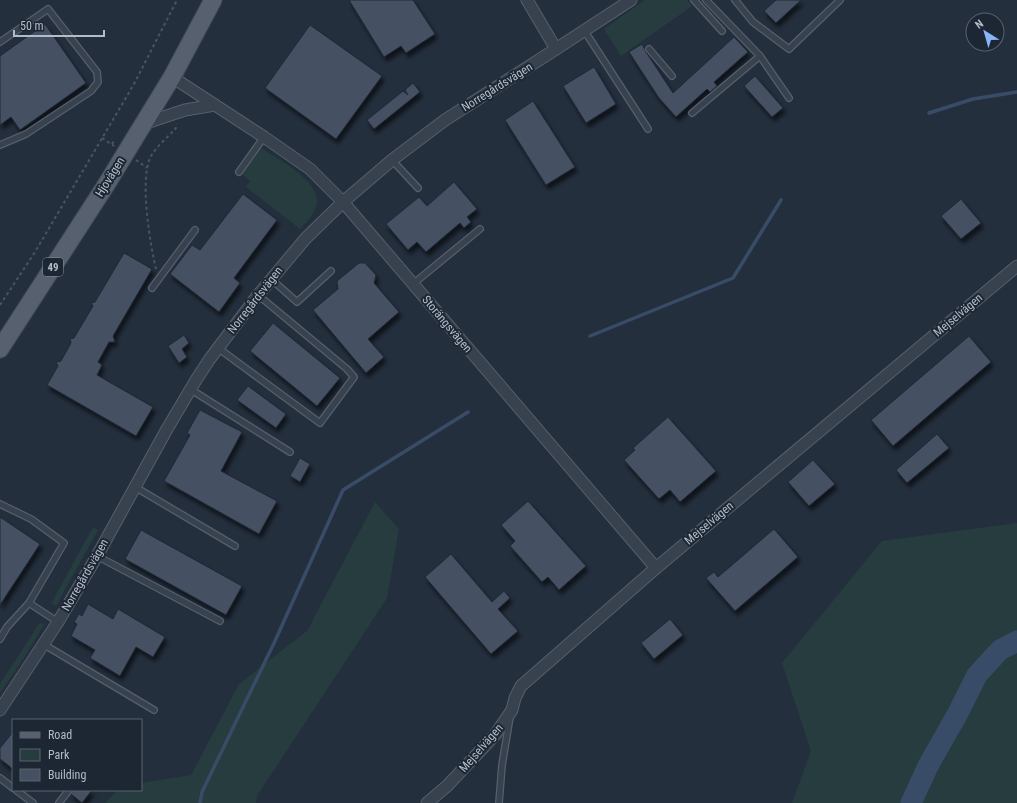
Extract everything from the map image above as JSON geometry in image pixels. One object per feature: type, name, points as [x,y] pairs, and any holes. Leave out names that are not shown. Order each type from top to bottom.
[{"type":"main road","name":"Hjovägen","points":[[0,349],[106,185],[172,77],[214,0]]},
{"type":"street","points":[[527,0],[556,49]]},
{"type":"street","name":"Norregårdsvägen","points":[[0,710],[58,622],[97,556],[190,388],[270,279],[306,238],[343,202],[392,160],[445,120],[630,0]]},
{"type":"street","name":"Storängsvägen","points":[[172,77],[310,169],[343,202],[656,568]]},
{"type":"street","points":[[143,124],[185,110],[215,105]]},
{"type":"street","name":"Mejselvägen","points":[[427,803],[447,786],[495,735],[512,710],[515,698],[521,686],[656,568],[1017,266]]},
{"type":"lane","points":[[694,0],[722,31]]},
{"type":"lane","points":[[706,0],[760,56],[789,98]]},
{"type":"lane","points":[[735,0],[753,22],[789,49],[840,0]]},
{"type":"lane","points":[[0,42],[48,9],[97,72],[98,82],[91,91],[26,134],[0,145]]},
{"type":"lane","points":[[584,30],[648,128]]},
{"type":"lane","points":[[649,49],[672,76]]},
{"type":"lane","points":[[692,113],[760,56]]},
{"type":"lane","points":[[239,172],[264,137]]},
{"type":"lane","points":[[392,160],[418,188]]},
{"type":"lane","points":[[412,284],[480,229]]},
{"type":"lane","points":[[152,288],[195,230]]},
{"type":"lane","points":[[270,279],[297,302],[331,272]]},
{"type":"lane","points":[[218,348],[320,423],[354,377],[347,369],[258,295]]},
{"type":"lane","points":[[190,388],[290,452]]},
{"type":"lane","points":[[135,487],[235,546]]},
{"type":"lane","points":[[0,504],[31,519],[64,543],[29,603],[7,627],[0,639]]},
{"type":"lane","points":[[97,556],[220,621]]},
{"type":"lane","points":[[29,603],[58,622]]},
{"type":"lane","points":[[43,644],[154,710]]},
{"type":"lane","points":[[499,803],[502,765],[512,710]]},
{"type":"lane","points":[[0,778],[12,787]]},
{"type":"lane","points":[[17,791],[33,803]]},
{"type":"lane","points":[[59,803],[68,791]]},
{"type":"path","points":[[0,305],[35,252],[134,84],[177,0]]},
{"type":"path","points":[[158,278],[148,224],[146,195],[147,168],[151,156],[176,128],[178,120]]},
{"type":"path","points":[[112,144],[115,139]]},
{"type":"green space","points":[[645,0],[687,0],[692,6],[621,56],[604,29]]},
{"type":"green space","points":[[261,148],[287,164],[305,178],[316,194],[317,203],[315,210],[300,229],[246,187],[250,181],[242,174]]},
{"type":"green space","points":[[375,502],[399,529],[387,598],[257,796],[256,803],[105,803],[117,791],[142,791],[142,783],[191,775],[239,684],[307,631]]},
{"type":"green space","points":[[1017,523],[1017,803],[792,803],[811,751],[782,663],[882,541]]},
{"type":"green space","points":[[93,527],[98,530],[56,606],[51,604]]},
{"type":"green space","points":[[42,623],[44,625],[0,693],[0,684],[39,624]]},
{"type":"building","points":[[349,0],[413,0],[435,34],[406,53],[401,46],[384,57]]},
{"type":"building","points":[[776,0],[801,0],[776,23],[764,11]]},
{"type":"building","points":[[45,24],[86,83],[20,130],[11,117],[0,125],[0,56]]},
{"type":"building","points":[[310,25],[382,76],[336,139],[265,88]]},
{"type":"building","points":[[734,37],[748,52],[714,82],[717,86],[710,92],[707,89],[676,117],[659,98],[629,52],[642,44],[673,93]]},
{"type":"building","points":[[594,67],[616,104],[586,123],[563,86]]},
{"type":"building","points":[[755,76],[783,108],[772,117],[744,86]]},
{"type":"building","points":[[413,83],[420,92],[374,129],[367,120],[403,91],[408,95],[405,90]]},
{"type":"building","points":[[533,101],[575,167],[546,185],[505,120]]},
{"type":"building","points":[[454,182],[477,209],[467,217],[471,222],[464,228],[460,223],[426,252],[417,242],[408,250],[386,224],[419,197],[427,206]]},
{"type":"building","points":[[243,194],[277,220],[234,278],[240,283],[219,312],[170,274],[192,245],[200,250]]},
{"type":"building","points":[[961,199],[981,223],[961,239],[941,216]]},
{"type":"building","points":[[124,253],[152,269],[113,336],[115,342],[109,342],[98,362],[102,365],[97,375],[153,407],[136,436],[47,385],[58,366],[56,362],[61,361],[71,343],[70,339],[74,338],[93,306],[91,303],[95,302]]},
{"type":"building","points":[[359,263],[365,263],[376,275],[374,283],[399,312],[368,339],[384,357],[366,373],[313,310],[338,289],[337,281]]},
{"type":"building","points":[[273,323],[340,378],[317,406],[250,351]]},
{"type":"building","points":[[184,335],[189,343],[182,349],[187,357],[179,363],[168,346]]},
{"type":"building","points":[[969,336],[991,362],[893,446],[871,420]]},
{"type":"building","points":[[248,386],[286,414],[276,428],[237,400]]},
{"type":"building","points":[[200,410],[242,432],[221,471],[277,501],[259,534],[164,481],[190,435],[187,433]]},
{"type":"building","points":[[668,417],[716,471],[680,502],[670,490],[659,499],[624,460],[635,450],[633,448]]},
{"type":"building","points":[[937,434],[949,448],[907,483],[896,470]]},
{"type":"building","points":[[300,458],[310,464],[300,482],[290,476]]},
{"type":"building","points":[[813,460],[835,484],[809,506],[788,482]]},
{"type":"building","points":[[528,501],[586,566],[559,590],[548,577],[542,582],[510,546],[515,541],[501,525]]},
{"type":"building","points":[[0,517],[40,544],[0,605]]},
{"type":"building","points":[[774,529],[798,557],[735,611],[706,578],[714,572],[718,577]]},
{"type":"building","points":[[141,530],[242,586],[226,615],[125,559]]},
{"type":"building","points":[[451,554],[492,602],[504,591],[510,598],[498,609],[518,631],[491,654],[425,577]]},
{"type":"building","points":[[88,604],[113,619],[118,609],[165,637],[153,657],[136,647],[120,676],[90,658],[95,650],[71,636],[77,624],[74,622],[79,614],[82,616]]},
{"type":"building","points":[[670,619],[683,635],[654,659],[641,643]]},
{"type":"building","points":[[12,733],[12,768],[0,759],[0,748]]},
{"type":"building","points":[[72,791],[91,791],[82,803],[71,794]]},
{"type":"waterway","points":[[929,113],[973,99],[1017,92]]},
{"type":"waterway","points":[[590,336],[733,278],[781,200]]},
{"type":"waterway","points":[[200,803],[202,792],[275,641],[343,490],[468,412]]},
{"type":"waterway","points":[[911,803],[928,766],[958,713],[977,675],[1000,650],[1017,641]]}]
